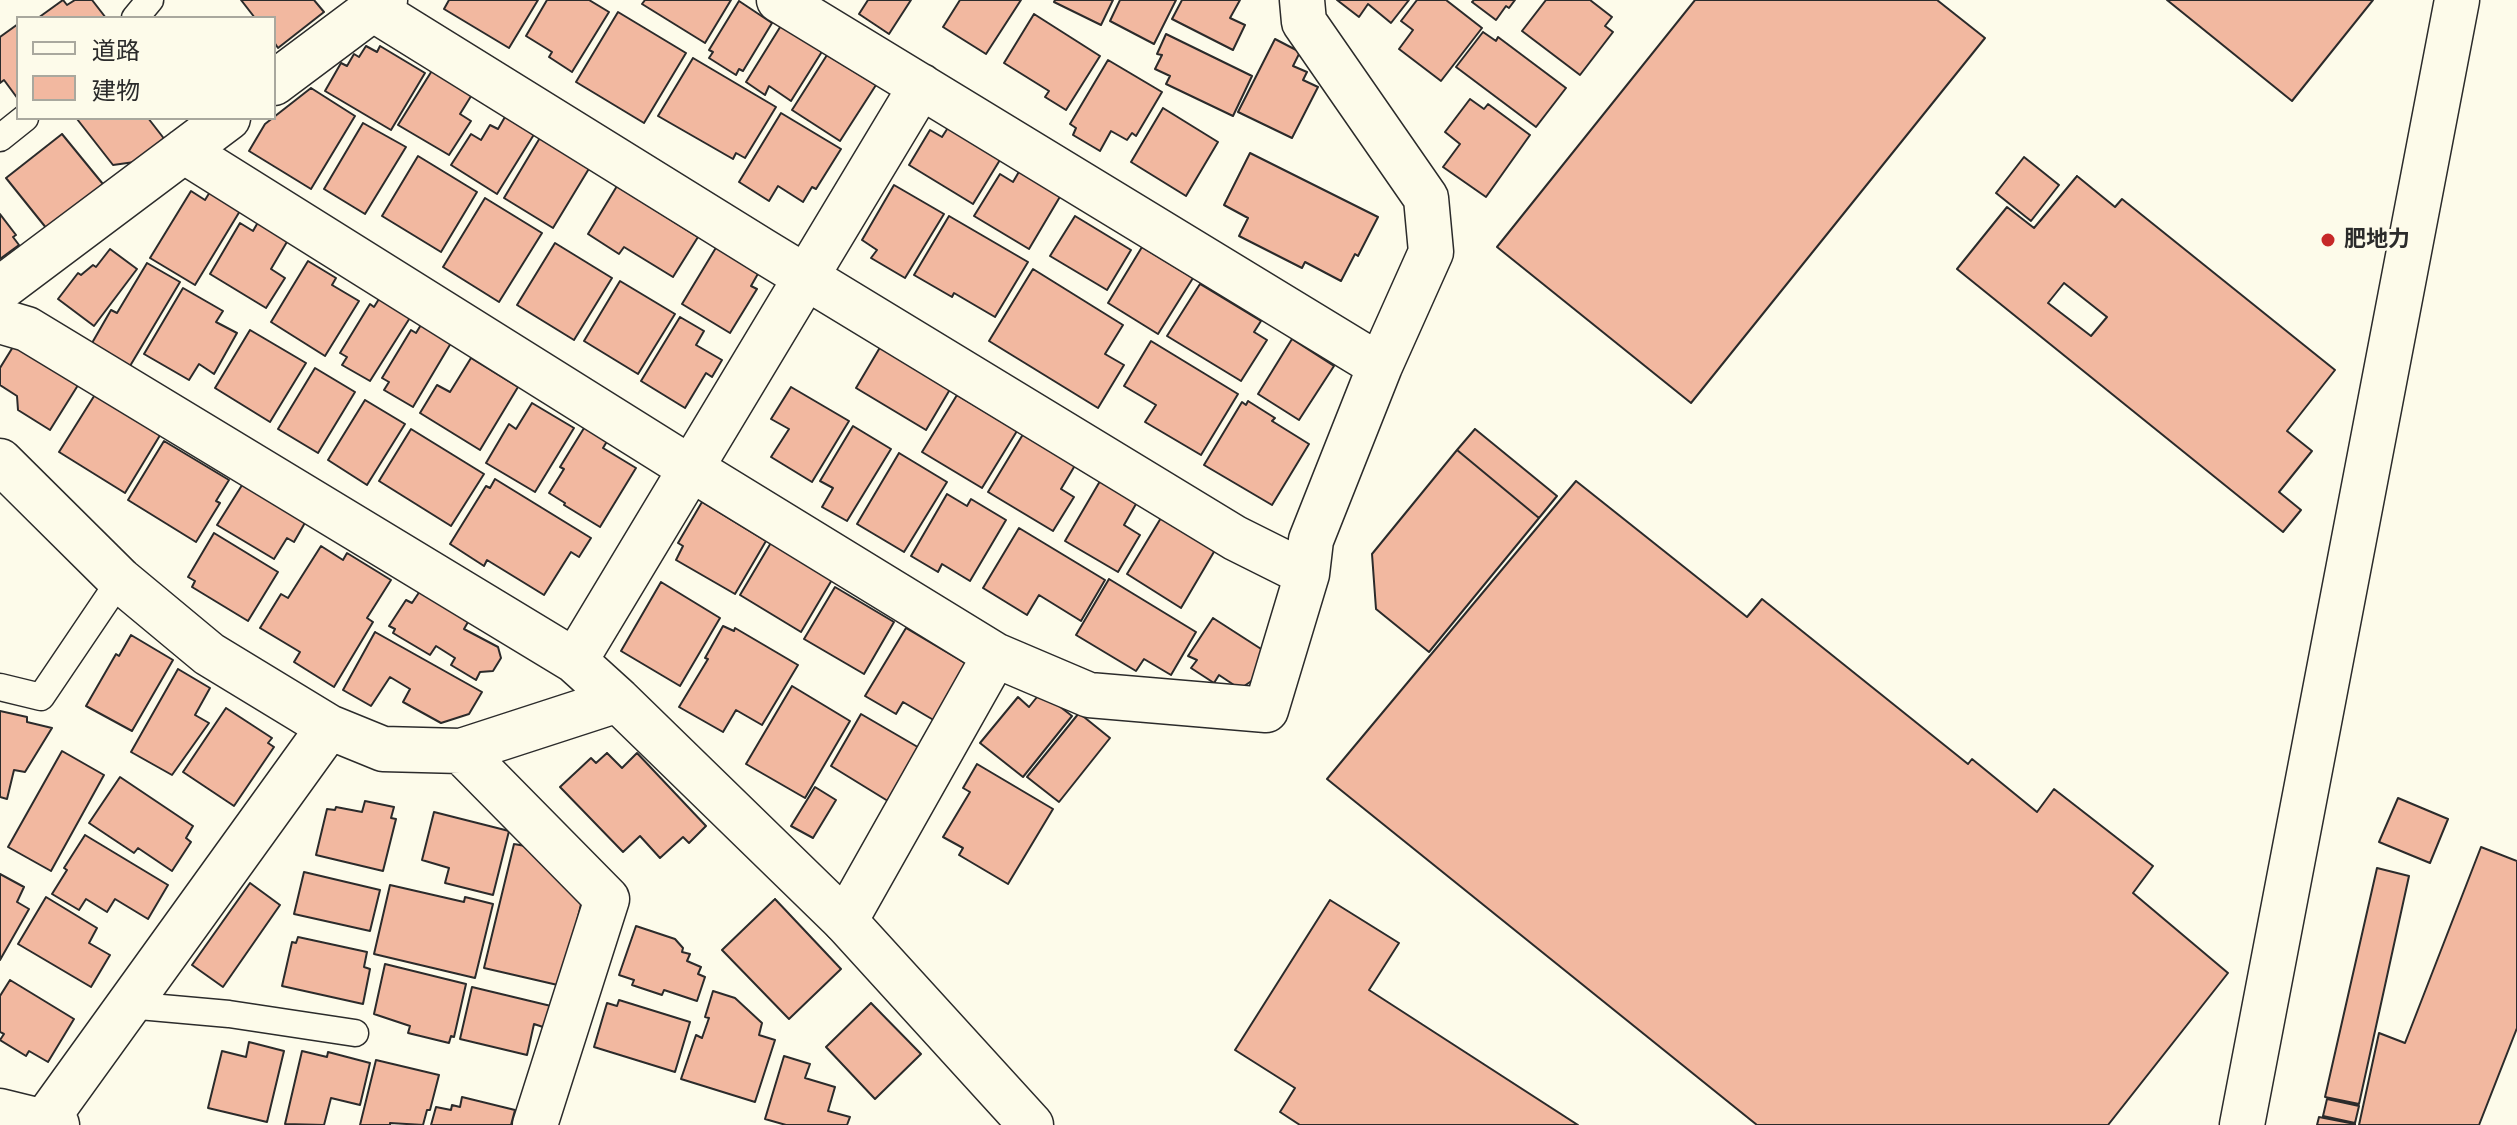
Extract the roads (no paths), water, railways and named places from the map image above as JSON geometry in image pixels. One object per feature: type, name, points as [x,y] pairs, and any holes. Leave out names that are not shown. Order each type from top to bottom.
[{"type":"street","points":[[779,0],[1380,366]]},
{"type":"street","points":[[184,151],[995,655],[1089,695],[1266,710],[1307,574],[1311,540],[1380,366],[1431,252],[1426,198],[1304,22],[1302,0]]},
{"type":"street","points":[[2242,1125],[2457,0]]},
{"type":"street","points":[[276,82],[379,5],[805,277],[1235,538],[1307,574]]},
{"type":"street","points":[[575,661],[921,86]]},
{"type":"street","points":[[0,289],[225,120]]},
{"type":"street","points":[[0,321],[27,329],[575,661],[845,921],[1031,1125]]},
{"type":"street","points":[[0,461],[120,580],[209,654],[329,727],[383,749],[461,751],[618,700]]},
{"type":"street","points":[[845,921],[995,655]]},
{"type":"street","points":[[0,1111],[48,1124],[128,1005],[329,727]]},
{"type":"street","points":[[461,751],[607,899],[535,1125]]},
{"type":"lane","points":[[137,16],[150,0]]},
{"type":"lane","points":[[0,138],[22,120]]},
{"type":"lane","points":[[0,687],[41,697],[120,580]]},
{"type":"lane","points":[[128,1005],[229,1014],[355,1033]]},
{"type":"place","name":"肥地力","points":[[2328,240]]}]
